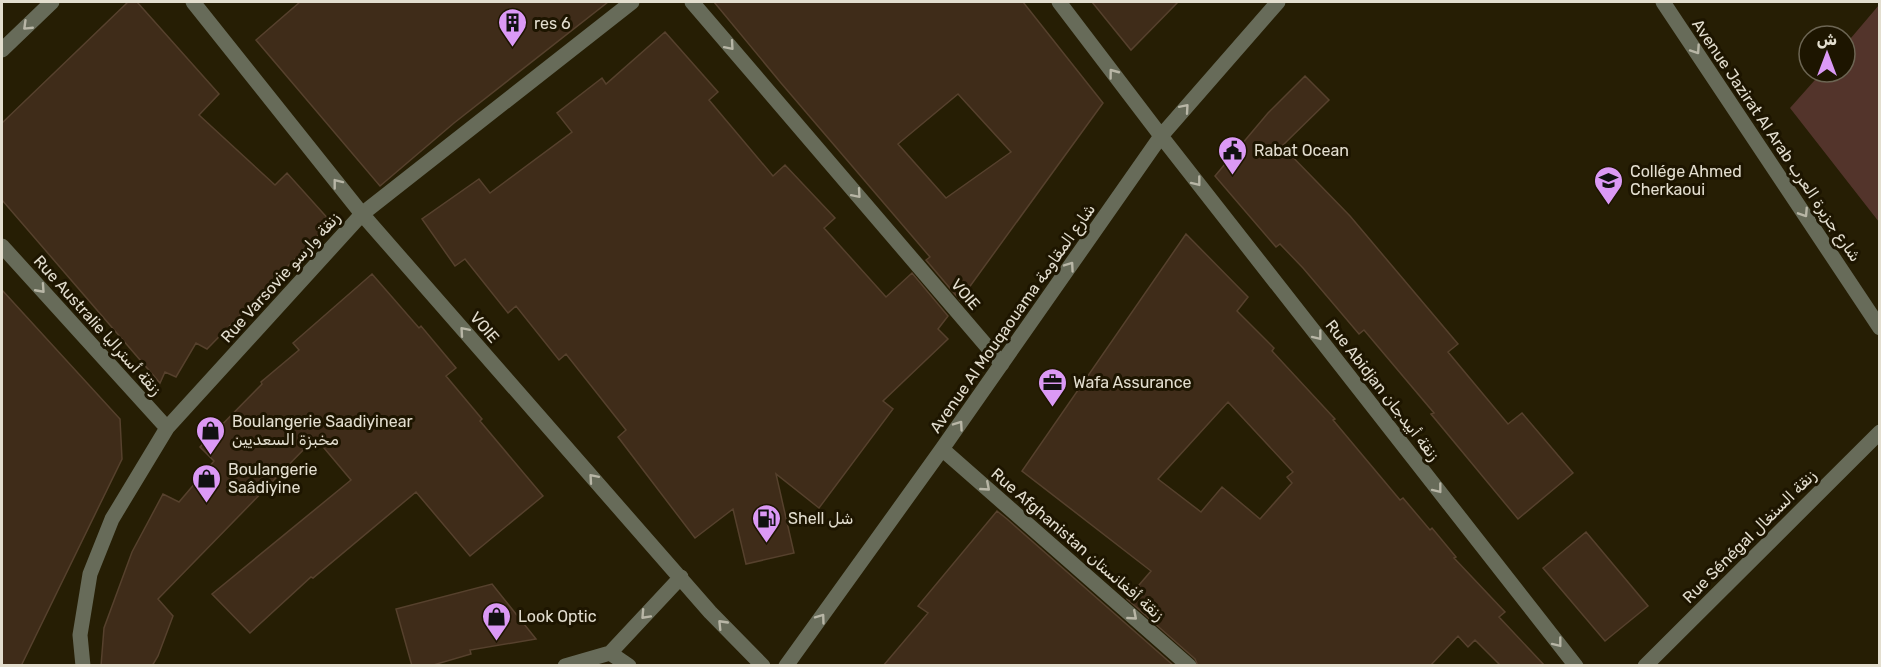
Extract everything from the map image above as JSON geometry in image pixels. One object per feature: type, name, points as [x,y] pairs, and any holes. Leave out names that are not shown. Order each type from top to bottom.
[{"type":"street","points":[[2,50],[52,2]]},
{"type":"street","name":"VOIE","points":[[193,2],[362,214],[710,612],[763,666]]},
{"type":"street","name":"Rue Varsovie زنقة وارسو","points":[[83,666],[80,635],[90,574],[112,519],[167,428],[362,214],[632,2]]},
{"type":"street","name":"VOIE","points":[[692,2],[1002,364]]},
{"type":"street","points":[[1059,2],[1161,136]]},
{"type":"street","name":"Avenue Al Mouqaouama شارع المقاومة","points":[[786,666],[942,449],[1161,136],[1278,2]]},
{"type":"street","name":"Avenue Jazirat Al Arab شارع جزيرة العرب","points":[[1664,2],[1880,328]]},
{"type":"street","name":"Rue Abidjan زنقة أبيدجان","points":[[1161,136],[1576,666]]},
{"type":"street","name":"Rue Australie زنقة أستراليا","points":[[2,246],[167,428]]},
{"type":"street","name":"Rue Sénégal زنقة السنغال","points":[[1645,666],[1880,432]]},
{"type":"street","name":"Rue Afghanistan زنقة أفغانستان","points":[[942,449],[1189,666]]},
{"type":"street","points":[[565,666],[610,653],[681,578]]},
{"type":"street","points":[[610,653],[629,666]]},
{"type":"shaded area","points":[[1879,5],[1879,222],[1790,108],[1811,84],[1857,84],[1857,31]]},
{"type":"building","points":[[128,2],[137,2],[219,94],[199,115],[275,185],[287,173],[331,222],[207,349],[196,343],[176,377],[165,372],[160,383],[2,200],[2,123]]},
{"type":"building","points":[[300,2],[608,2],[454,123],[380,186],[256,40]]},
{"type":"building","points":[[714,2],[1023,2],[1103,103],[960,300],[926,260],[930,257]],"holes":[[[958,94],[1011,152],[946,198],[898,144]]]},
{"type":"building","points":[[1092,2],[1178,2],[1131,50]]},
{"type":"building","points":[[665,32],[718,92],[709,100],[773,176],[785,165],[835,218],[824,228],[886,297],[912,273],[948,316],[938,329],[948,339],[883,401],[893,409],[819,508],[776,474],[794,553],[746,564],[733,509],[695,538],[618,437],[626,430],[566,354],[559,360],[516,306],[508,313],[465,259],[455,266],[422,219],[479,179],[490,193],[572,132],[557,113],[602,78],[606,84]]},
{"type":"building","points":[[1305,76],[1329,100],[1282,146],[1350,216],[1458,344],[1448,352],[1508,424],[1522,413],[1573,473],[1518,519],[1431,414],[1434,413],[1364,330],[1359,334],[1303,268],[1280,244],[1276,247],[1215,176],[1268,113]]},
{"type":"building","points":[[1186,234],[1248,297],[1237,311],[1274,348],[1272,351],[1335,419],[1333,420],[1400,500],[1403,498],[1430,530],[1432,528],[1456,557],[1454,558],[1505,612],[1499,617],[1545,666],[1501,666],[1475,640],[1468,647],[1458,636],[1430,666],[1198,666],[1195,659],[1127,599],[1151,571],[1022,471]],"holes":[[[1228,402],[1293,472],[1287,477],[1292,483],[1260,519],[1222,487],[1201,512],[1158,479]]]},
{"type":"building","points":[[372,274],[419,328],[421,326],[456,368],[446,376],[482,419],[480,421],[543,496],[470,556],[416,492],[313,578],[311,577],[250,633],[212,594],[351,480],[319,442],[314,446],[311,442],[158,599],[173,616],[152,666],[101,666],[104,628],[132,552],[163,494],[179,502],[214,461],[200,447],[262,384],[261,382],[299,350],[293,343]]},
{"type":"building","points":[[2,290],[120,419],[122,459],[21,666],[2,666]]},
{"type":"building","points":[[997,511],[1174,666],[883,666],[928,613],[918,606]]},
{"type":"building","points":[[1586,532],[1648,606],[1605,641],[1543,568]]},
{"type":"building","points":[[492,584],[536,639],[470,650],[471,654],[430,666],[412,666],[396,609]]},
{"type":"place","name":"res 6","points":[[513,48]]},
{"type":"place","name":"Rabat Ocean","points":[[1233,176]]},
{"type":"place","name":"Collége Ahmed Cherkaoui","points":[[1609,206]]},
{"type":"place","name":"Wafa Assurance","points":[[1052,408]]},
{"type":"place","name":"Boulangerie Saadiyinear مخبزة السعديين","points":[[211,456]]},
{"type":"place","name":"Boulangerie Saâdiyine","points":[[207,504]]},
{"type":"place","name":"Shell شل","points":[[767,544]]},
{"type":"place","name":"Look Optic","points":[[497,642]]}]
